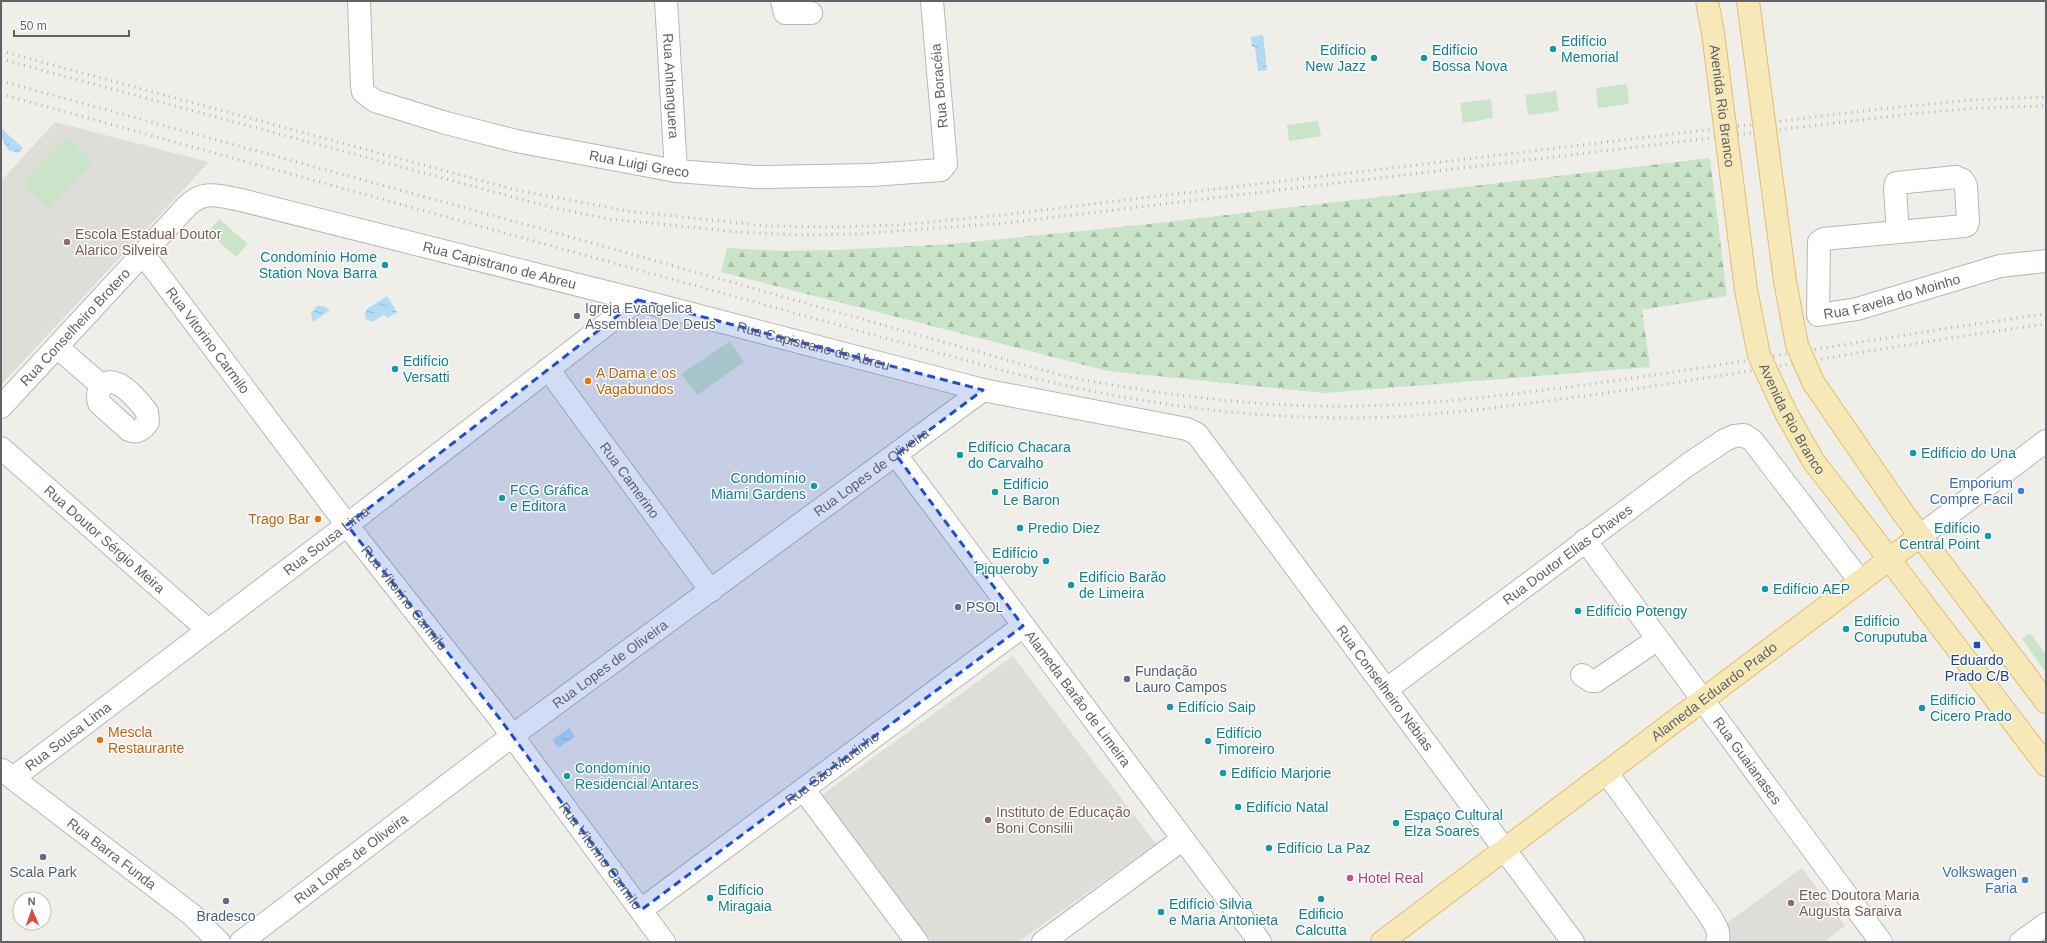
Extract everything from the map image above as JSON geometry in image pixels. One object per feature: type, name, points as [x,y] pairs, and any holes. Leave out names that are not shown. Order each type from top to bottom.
[{"type":"main road","name":"Avenida Rio Branco","points":[[1707,1],[1713,33],[1746,290],[1759,355],[1786,413],[1814,462],[1889,558],[1964,660],[2046,765]]},
{"type":"main road","points":[[1748,1],[1785,281],[1797,345],[1813,382],[1903,513],[2046,702]]},
{"type":"main road","name":"Alameda Eduardo Prado","points":[[1382,942],[1920,536]]},
{"type":"street","name":"Rua Luigi Greco","points":[[359,1],[363,92],[374,101],[446,123],[516,141],[676,171],[756,177],[871,175],[941,170]]},
{"type":"street","name":"Rua Anhanguera","points":[[666,1],[676,171]]},
{"type":"street","points":[[782,1],[785,13],[811,13]]},
{"type":"street","name":"Rua Boracéia","points":[[932,1],[946,164],[941,170]]},
{"type":"street","name":"Rua Conselheiro Brotero","points":[[1,407],[187,206],[199,196]]},
{"type":"street","name":"Rua Capistrano de Abreu","points":[[199,196],[221,196],[241,200],[638,300],[983,390],[1187,429],[1197,434]]},
{"type":"street","name":"Rua Favela do Moinho","points":[[1898,232],[1823,239],[1819,242],[1818,316],[1857,309],[2000,266],[2046,261]]},
{"type":"street","name":"Rua Vitorino Carmilo","points":[[143,254],[347,525],[512,736],[664,942]]},
{"type":"street","name":"Rua Sousa Lima","points":[[7,774],[208,630],[347,525],[638,300]]},
{"type":"street","points":[[57,347],[102,386]]},
{"type":"street","name":"Rua Camerino","points":[[548,370],[711,591]]},
{"type":"street","name":"Rua Lopes de Oliveira","points":[[241,942],[512,736],[983,390]]},
{"type":"street","name":"Rua Conselheiro Nébias","points":[[1197,434],[1573,942]]},
{"type":"street","name":"Rua Doutor Elias Chaves","points":[[1387,689],[1585,540],[1720,443],[1740,435],[1748,437],[1752,441],[1860,581]]},
{"type":"street","name":"Alameda Eduardo Prado","points":[[1920,536],[2046,441]]},
{"type":"street","name":"Rua Doutor Sérgio Meira","points":[[1,448],[208,630]]},
{"type":"street","name":"Alameda Barão de Limeira","points":[[896,455],[1260,942]]},
{"type":"street","name":"Rua Guaianases","points":[[1585,540],[1881,942]]},
{"type":"street","name":"Rua São Martinho","points":[[641,910],[1024,626]]},
{"type":"street","points":[[1582,675],[1591,682],[1596,681],[1658,639]]},
{"type":"street","points":[[1607,773],[1708,913],[1718,933],[1717,942]]},
{"type":"street","name":"Rua Barra Funda","points":[[7,774],[191,914],[219,942]]},
{"type":"street","points":[[804,790],[918,942]]},
{"type":"street","points":[[1043,942],[1183,839]]},
{"type":"street","points":[[2021,942],[2046,924]]},
{"type":"highlighted area","points":[[638,300],[983,390],[896,455],[1023,626],[641,910],[500,719],[347,525]]},
{"type":"shaded area","name":"Escola Estadual Doutor Alarico Silveira","points":[[55,122],[209,162],[1,385],[1,181]]},
{"type":"shaded area","name":"Instituto de Educação Boni Consilii","points":[[1013,656],[1156,844],[1018,942],[932,942],[819,797]]},
{"type":"shaded area","name":"Etec Doutora Maria Augusta Saraiva","points":[[1802,868],[1845,926],[1824,942],[1731,942],[1720,928]]},
{"type":"green space","points":[[1627,84],[1629,104],[1598,108],[1596,88]]},
{"type":"green space","points":[[1556,91],[1559,111],[1528,115],[1525,95]]},
{"type":"green space","points":[[1491,99],[1493,118],[1463,123],[1460,103]]},
{"type":"green space","points":[[1318,121],[1321,136],[1289,141],[1287,125]]},
{"type":"green space","points":[[66,137],[93,162],[49,209],[22,184]]},
{"type":"green space","points":[[1710,158],[1727,296],[1642,310],[1650,367],[1324,393],[1108,371],[721,272],[727,248],[780,251],[835,250],[952,244],[1141,225]]},
{"type":"green space","points":[[219,219],[248,244],[236,257],[208,232]]},
{"type":"green space","points":[[730,341],[744,362],[697,395],[681,374]]},
{"type":"green space","points":[[2030,633],[2046,654],[2046,673],[2022,639]]},
{"type":"water","points":[[1263,35],[1267,70],[1258,71],[1255,47],[1252,47],[1251,37]]},
{"type":"water","points":[[1,128],[23,148],[18,153],[8,150],[1,137]]},
{"type":"water","points":[[387,296],[397,312],[388,318],[383,315],[372,322],[366,319],[365,313],[367,309]]},
{"type":"water","points":[[317,306],[323,306],[330,310],[313,322],[311,313]]},
{"type":"water","points":[[569,728],[575,737],[558,748],[552,740]]},
{"type":"railway","points":[[1,51],[516,190],[628,211],[767,226],[831,227],[899,225],[1009,214],[1889,108],[1972,100],[2046,97]]},
{"type":"railway","points":[[1,59],[550,207],[609,219],[739,232],[798,235],[857,234],[1006,223],[1910,114],[1977,108],[2046,106]]},
{"type":"railway","points":[[1,81],[564,235],[1064,376],[1192,397],[1257,403],[1321,406],[1387,405],[1485,397],[1642,377],[2046,314]]},
{"type":"railway","points":[[1,94],[1001,370],[1096,392],[1194,408],[1242,413],[1340,418],[1438,414],[1643,388],[1931,341],[2046,324]]},
{"type":"place","name":"Edifício Memorial","points":[[1553,49]]},
{"type":"place","name":"Edifício New Jazz","points":[[1374,58]]},
{"type":"place","name":"Edifício Bossa Nova","points":[[1424,58]]},
{"type":"place","name":"Escola Estadual Doutor Alarico Silveira","points":[[67,242]]},
{"type":"place","name":"Condomínio Home Station Nova Barra","points":[[385,265]]},
{"type":"place","name":"Igreja Evangelica Assembleia De Deus","points":[[577,316]]},
{"type":"place","name":"Edifício Versatti","points":[[395,369]]},
{"type":"place","name":"A Dama e os Vagabundos","points":[[588,381]]},
{"type":"place","name":"Edifício do Una","points":[[1913,453]]},
{"type":"place","name":"Edifício Chacara do Carvalho","points":[[960,455]]},
{"type":"place","name":"Condomínio Miami Gardens","points":[[814,486]]},
{"type":"place","name":"Emporium Compre Facil","points":[[2021,491]]},
{"type":"place","name":"Edifício Le Baron","points":[[995,492]]},
{"type":"place","name":"FCG Gráfica e Editora","points":[[502,498]]},
{"type":"place","name":"Trago Bar","points":[[318,519]]},
{"type":"place","name":"Predio Diez","points":[[1020,528]]},
{"type":"place","name":"Edifício Central Point","points":[[1988,536]]},
{"type":"place","name":"Edifício Piqueroby","points":[[1046,561]]},
{"type":"place","name":"Edifício Barão de Limeira","points":[[1071,585]]},
{"type":"place","name":"Edifício AEP","points":[[1765,589]]},
{"type":"place","name":"PSOL","points":[[958,607]]},
{"type":"place","name":"Edifício Potengy","points":[[1578,611]]},
{"type":"place","name":"Edifício Coruputuba","points":[[1846,629]]},
{"type":"place","name":"Eduardo Prado C/B","points":[[1977,645]]},
{"type":"place","name":"Fundação Lauro Campos","points":[[1127,679]]},
{"type":"place","name":"Edifício Saip","points":[[1170,707]]},
{"type":"place","name":"Edifício Cicero Prado","points":[[1922,708]]},
{"type":"place","name":"Mescla Restaurante","points":[[100,740]]},
{"type":"place","name":"Edifício Timoreiro","points":[[1208,741]]},
{"type":"place","name":"Edifício Marjorie","points":[[1223,773]]},
{"type":"place","name":"Condomínio Residencial Antares","points":[[567,776]]},
{"type":"place","name":"Edifício Natal","points":[[1238,807]]},
{"type":"place","name":"Instituto de Educação Boni Consilii","points":[[988,820]]},
{"type":"place","name":"Espaço Cultural Elza Soares","points":[[1396,823]]},
{"type":"place","name":"Edifício La Paz","points":[[1269,848]]},
{"type":"place","name":"Scala Park","points":[[43,857]]},
{"type":"place","name":"Hotel Real","points":[[1350,878]]},
{"type":"place","name":"Volkswagen Faria","points":[[2025,880]]},
{"type":"place","name":"Edifício Miragaia","points":[[710,898]]},
{"type":"place","name":"Edificio Calcutta","points":[[1321,899]]},
{"type":"place","name":"Bradesco","points":[[226,901]]},
{"type":"place","name":"Etec Doutora Maria Augusta Saraiva","points":[[1791,903]]},
{"type":"place","name":"Edifício Silvia e Maria Antonieta","points":[[1161,912]]}]
